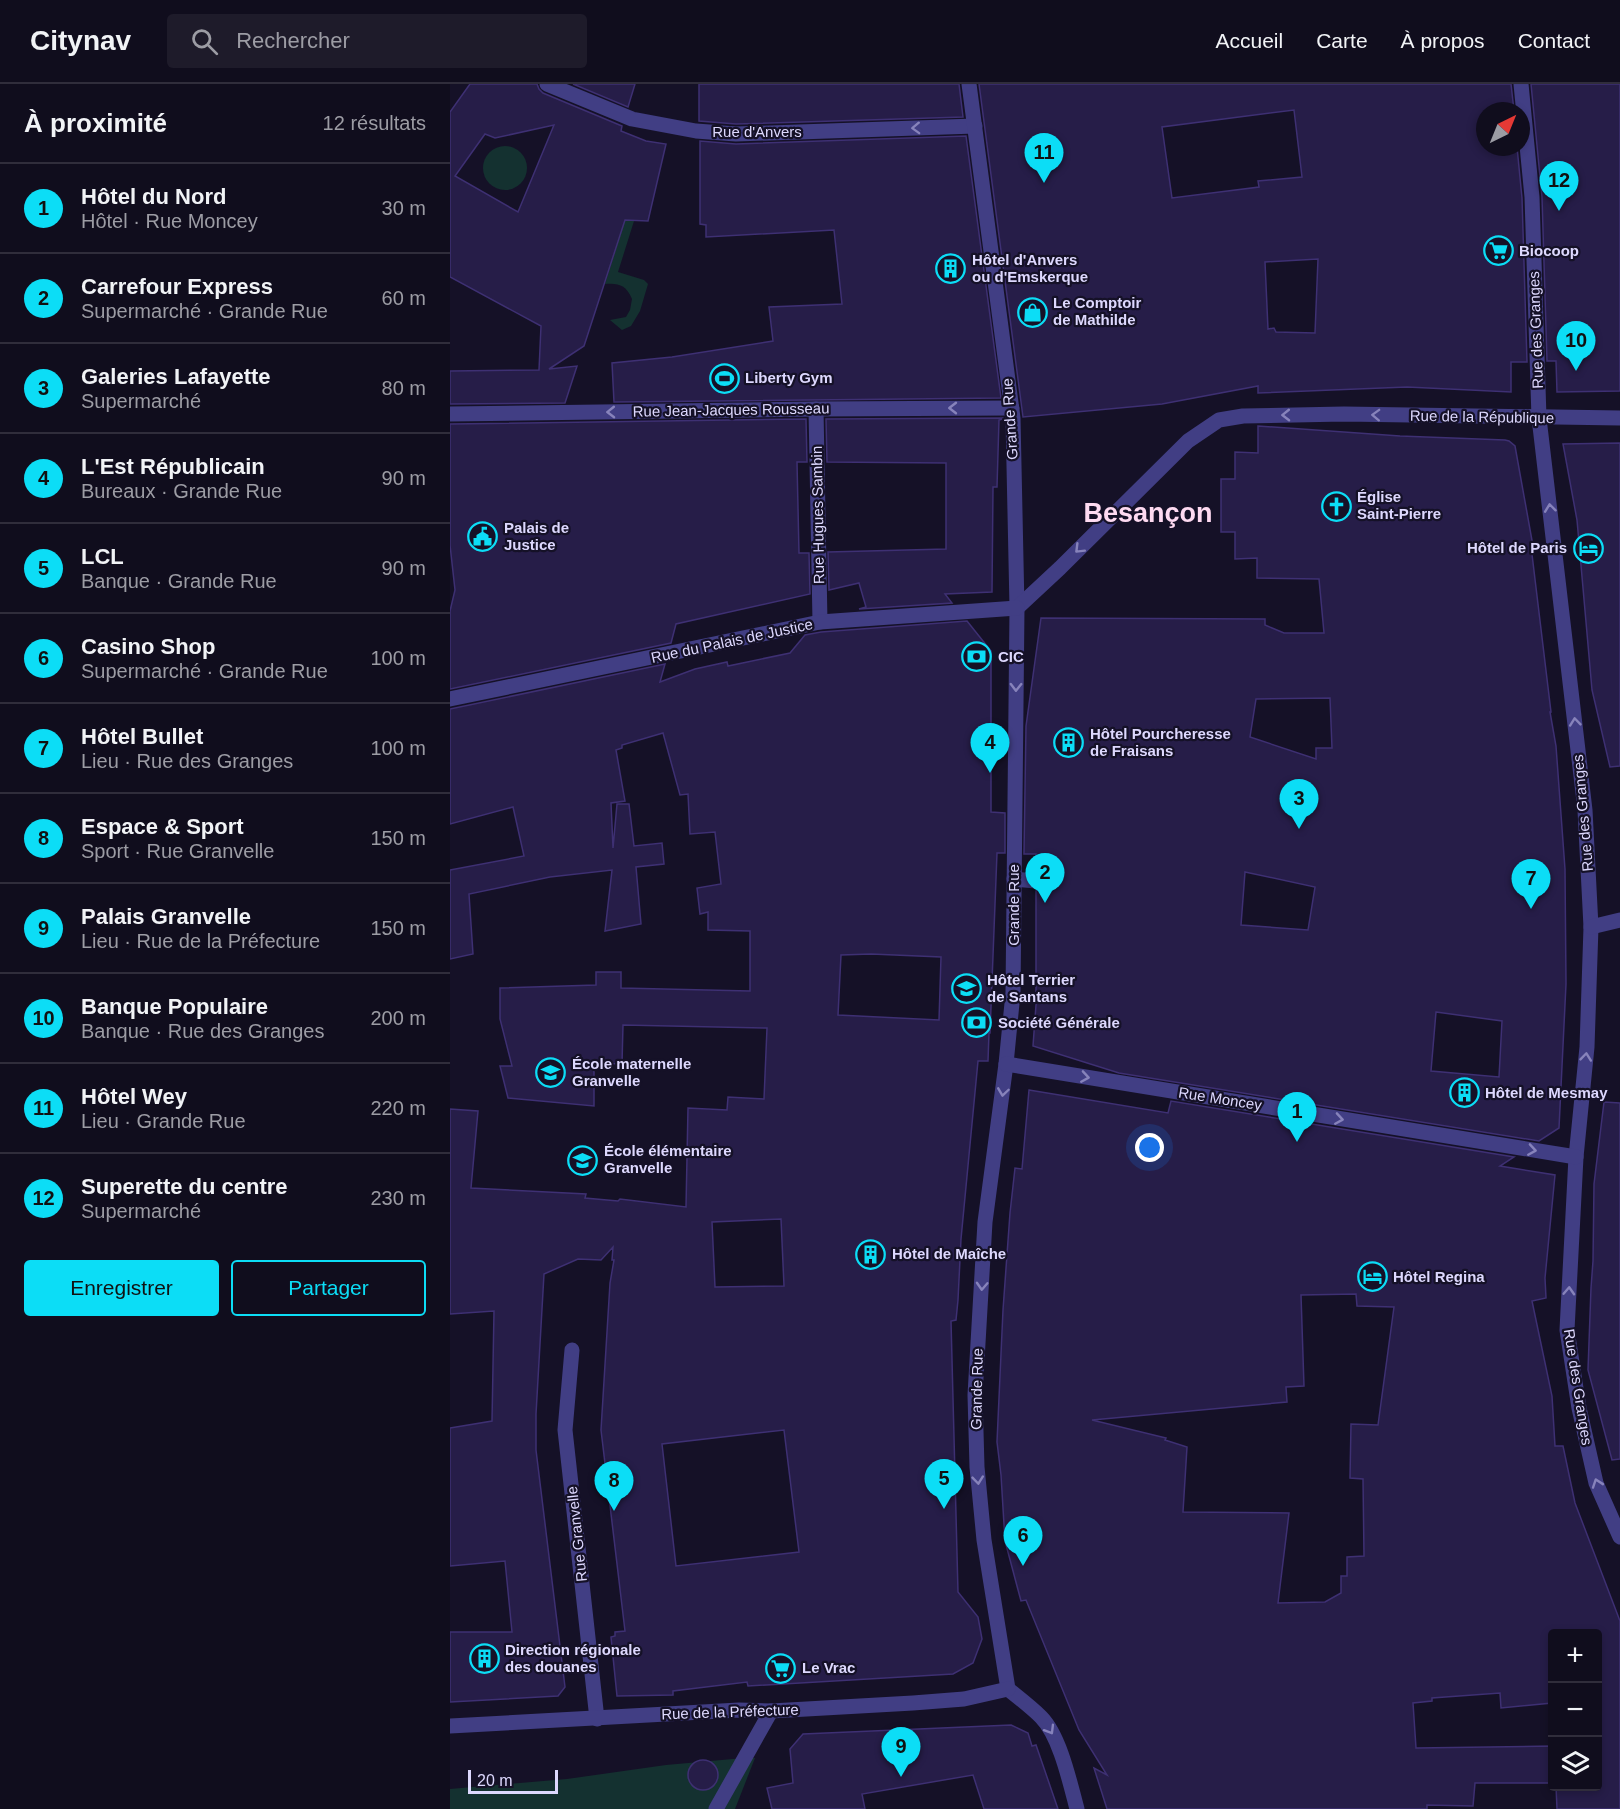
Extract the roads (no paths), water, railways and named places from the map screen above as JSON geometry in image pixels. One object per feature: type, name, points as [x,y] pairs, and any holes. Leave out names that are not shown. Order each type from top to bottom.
[{"type":"street","name":"Rue d'Anvers","points":[[547,84],[632,119],[696,131],[736,134],[975,126]]},
{"type":"street","name":"Grande Rue","points":[[969,84],[1012,408],[1017,608],[1013,993],[986,1222],[975,1395],[977,1467],[984,1540],[1008,1689]]},
{"type":"street","name":"Rue des Granges","points":[[1521,84],[1532,197],[1539,418],[1584,798],[1591,927],[1587,1047],[1576,1157],[1567,1330],[1579,1408],[1596,1484],[1620,1537]]},
{"type":"street","name":"Rue Jean-Jacques Rousseau","points":[[450,414],[1012,408]]},
{"type":"street","name":"Rue Hugues Sambin","points":[[816,409],[820,622]]},
{"type":"street","name":"Rue de la République","points":[[1017,608],[1188,441],[1219,420],[1243,416],[1344,414],[1620,418]]},
{"type":"street","name":"Rue du Palais de Justice","points":[[450,699],[820,622],[1017,608]]},
{"type":"street","points":[[1014,879],[1036,881]]},
{"type":"street","points":[[1591,927],[1620,920]]},
{"type":"street","name":"Rue Moncey","points":[[1006,1064],[1576,1157]]},
{"type":"street","name":"Rue Granvelle","points":[[572,1350],[565,1430],[597,1719]]},
{"type":"street","points":[[1008,1689],[1042,1718],[1055,1737],[1077,1809]]},
{"type":"street","name":"Rue de la Préfecture","points":[[450,1726],[739,1710],[771,1711],[964,1699],[1008,1689]]},
{"type":"street","points":[[716,1809],[771,1711]]},
{"type":"place","name":"Hôtel Wey","points":[[1044,183]]},
{"type":"place","name":"Superette du centre","points":[[1559,211]]},
{"type":"place","name":"Biocoop","points":[[1498,251]]},
{"type":"place","name":"Hôtel d'Anvers ou d'Emskerque","points":[[951,269]]},
{"type":"place","name":"Le Comptoir de Mathilde","points":[[1032,312]]},
{"type":"place","name":"Banque Populaire","points":[[1576,371]]},
{"type":"place","name":"Liberty Gym","points":[[724,378]]},
{"type":"place","name":"Église Saint-Pierre","points":[[1336,506]]},
{"type":"place","name":"Palais de Justice","points":[[483,537]]},
{"type":"place","name":"Hôtel de Paris","points":[[1588,548]]},
{"type":"place","name":"CIC","points":[[977,657]]},
{"type":"place","name":"Hôtel Pourcheresse de Fraisans","points":[[1069,743]]},
{"type":"place","name":"L'Est Républicain","points":[[990,773]]},
{"type":"place","name":"Galeries Lafayette","points":[[1299,829]]},
{"type":"place","name":"Carrefour Express","points":[[1045,903]]},
{"type":"place","name":"Hôtel Bullet","points":[[1531,909]]},
{"type":"place","name":"Hôtel Terrier de Santans","points":[[966,989]]},
{"type":"place","name":"Société Générale","points":[[977,1023]]},
{"type":"place","name":"École maternelle Granvelle","points":[[551,1073]]},
{"type":"place","name":"Hôtel de Mesmay","points":[[1464,1093]]},
{"type":"place","name":"Hôtel du Nord","points":[[1297,1142]]},
{"type":"place","name":"École élémentaire Granvelle","points":[[583,1160]]},
{"type":"place","name":"Hôtel de Maîche","points":[[871,1254]]},
{"type":"place","name":"Hôtel Regina","points":[[1372,1277]]},
{"type":"place","name":"LCL","points":[[944,1509]]},
{"type":"place","name":"Espace & Sport","points":[[614,1511]]},
{"type":"place","name":"Casino Shop","points":[[1023,1566]]},
{"type":"place","name":"Direction régionale des douanes","points":[[484,1659]]},
{"type":"place","name":"Le Vrac","points":[[781,1668]]},
{"type":"place","name":"Palais Granvelle","points":[[901,1777]]},
{"type":"district","name":"Besançon","points":[[1148,513]]}]
